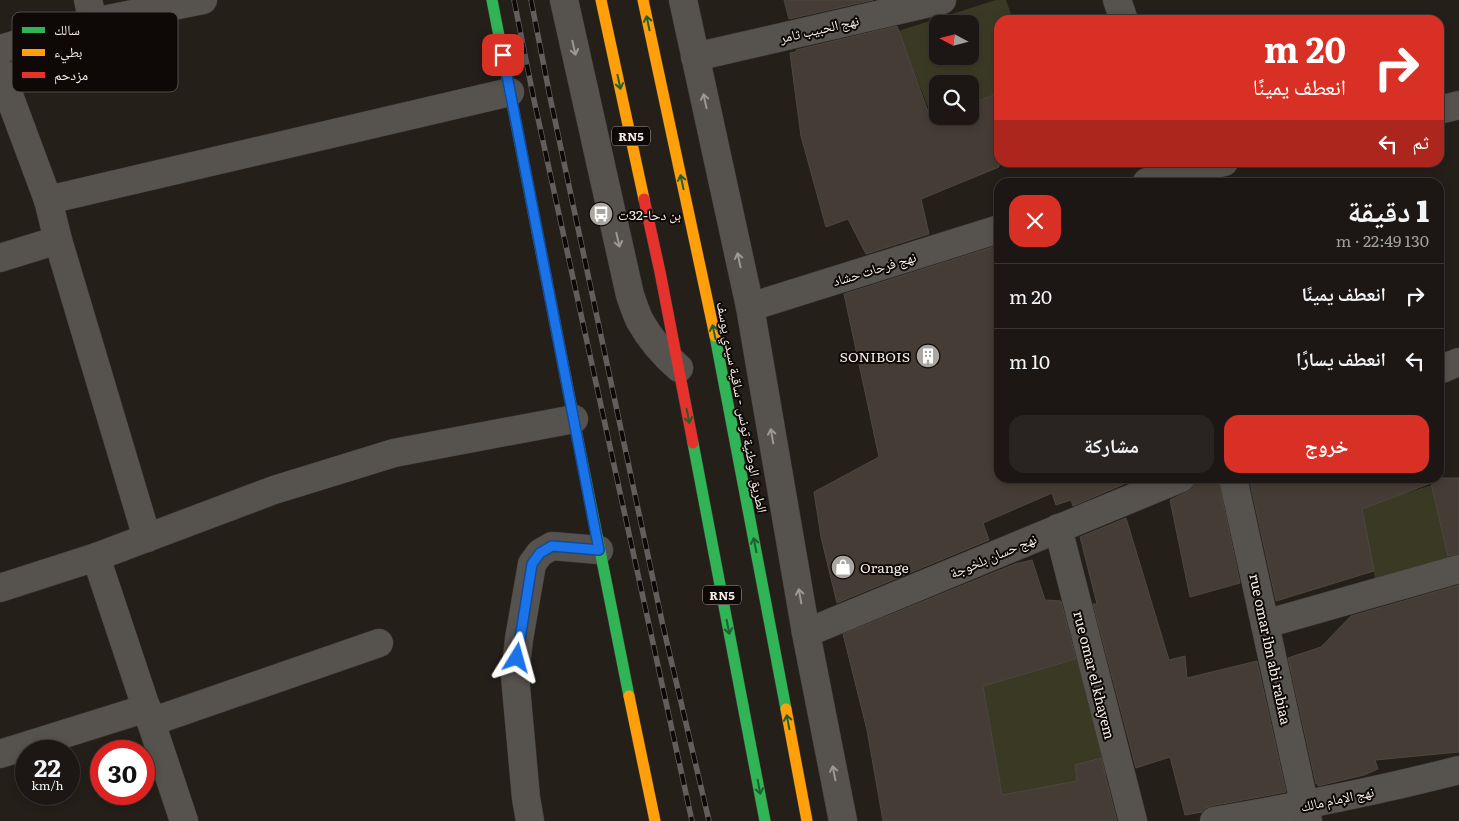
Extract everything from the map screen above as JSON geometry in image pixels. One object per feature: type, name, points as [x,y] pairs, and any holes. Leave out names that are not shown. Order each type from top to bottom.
[{"type":"main road","points":[[492,0],[599,550],[655,821]]},
{"type":"main road","name":"RN5","points":[[601,0],[660,272],[765,821]]},
{"type":"main road","name":"الطريق الوطنية تونس - ساقية سيدي يوسف","points":[[643,0],[724,379],[807,821]]},
{"type":"street","points":[[91,11],[203,0]]},
{"type":"street","points":[[564,0],[630,295],[640,321],[652,339],[669,360],[679,368]]},
{"type":"street","points":[[683,0],[750,307],[806,633],[843,821]]},
{"type":"street","name":"نهج الحبيب ثامر","points":[[695,56],[942,0]]},
{"type":"street","points":[[1117,0],[1122,15]]},
{"type":"street","points":[[0,49],[12,44]]},
{"type":"street","points":[[0,71],[48,200],[58,240],[148,538]]},
{"type":"street","points":[[48,200],[510,92]]},
{"type":"street","points":[[1155,178],[1174,168]]},
{"type":"street","name":"نهج فرحات حشاد","points":[[750,307],[994,231]]},
{"type":"street","points":[[0,258],[58,240]]},
{"type":"street","points":[[1444,368],[1459,362]]},
{"type":"street","points":[[0,588],[96,558],[274,490],[394,453],[574,419]]},
{"type":"street","name":"نهج حسان بلخوجة","points":[[806,633],[1169,483]]},
{"type":"street","name":"rue omar ibn abi rabiaa","points":[[1234,483],[1307,813]]},
{"type":"street","name":"rue omar el khayem","points":[[1058,528],[1133,821]]},
{"type":"street","points":[[530,821],[526,798],[515,676],[519,639],[532,564],[540,553],[552,546],[599,550]]},
{"type":"street","points":[[96,558],[184,821]]},
{"type":"street","points":[[1265,624],[1459,569]]},
{"type":"street","points":[[0,754],[149,715],[379,643]]},
{"type":"street","name":"نهج الإمام مالك","points":[[1214,821],[1307,813],[1459,770]]},
{"type":"green space","points":[[996,0],[1006,0],[1011,15],[994,15],[994,95],[979,101],[979,75],[929,75],[929,109],[898,31],[929,21],[929,65],[979,65],[979,15],[949,15]]},
{"type":"green space","points":[[1432,485],[1450,562],[1376,584],[1362,509]]},
{"type":"green space","points":[[1084,657],[1108,775],[1096,775],[1075,765],[1077,785],[1034,789],[1002,795],[983,686]]},
{"type":"building","points":[[784,0],[873,0],[789,19]]},
{"type":"building","points":[[897,26],[929,114],[929,125],[979,125],[979,101],[994,95],[994,167],[999,167],[921,199],[929,234],[866,254],[848,219],[826,227],[801,136],[790,53],[796,52],[796,50]]},
{"type":"building","points":[[994,247],[994,483],[1124,484],[1073,506],[1071,500],[1056,505],[1052,493],[983,523],[989,540],[837,603],[821,537],[814,492],[879,457],[844,294]]},
{"type":"building","points":[[1444,478],[1459,478],[1459,554],[1448,556],[1431,483],[1444,483]]},
{"type":"building","points":[[1194,483],[1219,483],[1240,583],[1190,597],[1170,500],[1193,488]]},
{"type":"building","points":[[1250,483],[1431,483],[1362,509],[1374,571],[1276,601]]},
{"type":"building","points":[[1126,518],[1169,660],[1185,656],[1187,678],[1257,661],[1286,792],[1211,806],[1202,812],[1185,815],[1170,757],[1136,768],[1093,604],[1097,604],[1080,537]]},
{"type":"building","points":[[1032,560],[1045,600],[1061,601],[1076,659],[983,686],[1002,795],[1077,781],[1075,765],[1101,758],[1117,821],[883,821],[867,730],[843,634],[1015,564]]},
{"type":"building","points":[[1459,585],[1459,752],[1375,760],[1378,769],[1364,775],[1318,786],[1288,658],[1321,647],[1351,616]]},
{"type":"railway","points":[[514,0],[534,100],[692,821]]},
{"type":"railway","points":[[531,0],[663,626],[709,821]]},
{"type":"traffic: fast","points":[[492,0],[537,231]]},
{"type":"traffic: fast","points":[[715,336],[786,709]]},
{"type":"traffic: fast","points":[[574,420],[629,696]]},
{"type":"traffic: fast","points":[[693,443],[765,821]]},
{"type":"traffic: slow","points":[[601,0],[644,199]]},
{"type":"traffic: slow","points":[[643,0],[715,336]]},
{"type":"traffic: slow","points":[[537,231],[574,420]]},
{"type":"traffic: slow","points":[[629,696],[655,821]]},
{"type":"traffic: slow","points":[[786,709],[807,821]]},
{"type":"traffic: jam","points":[[644,199],[693,443]]},
{"type":"place","name":"بن دحا-32ت","points":[[601,214]]},
{"type":"place","name":"SONIBOIS","points":[[928,356]]},
{"type":"place","name":"Orange","points":[[843,567]]},
{"type":"route","points":[[503,55],[599,550],[552,546],[540,553],[532,564],[517,658]]}]
